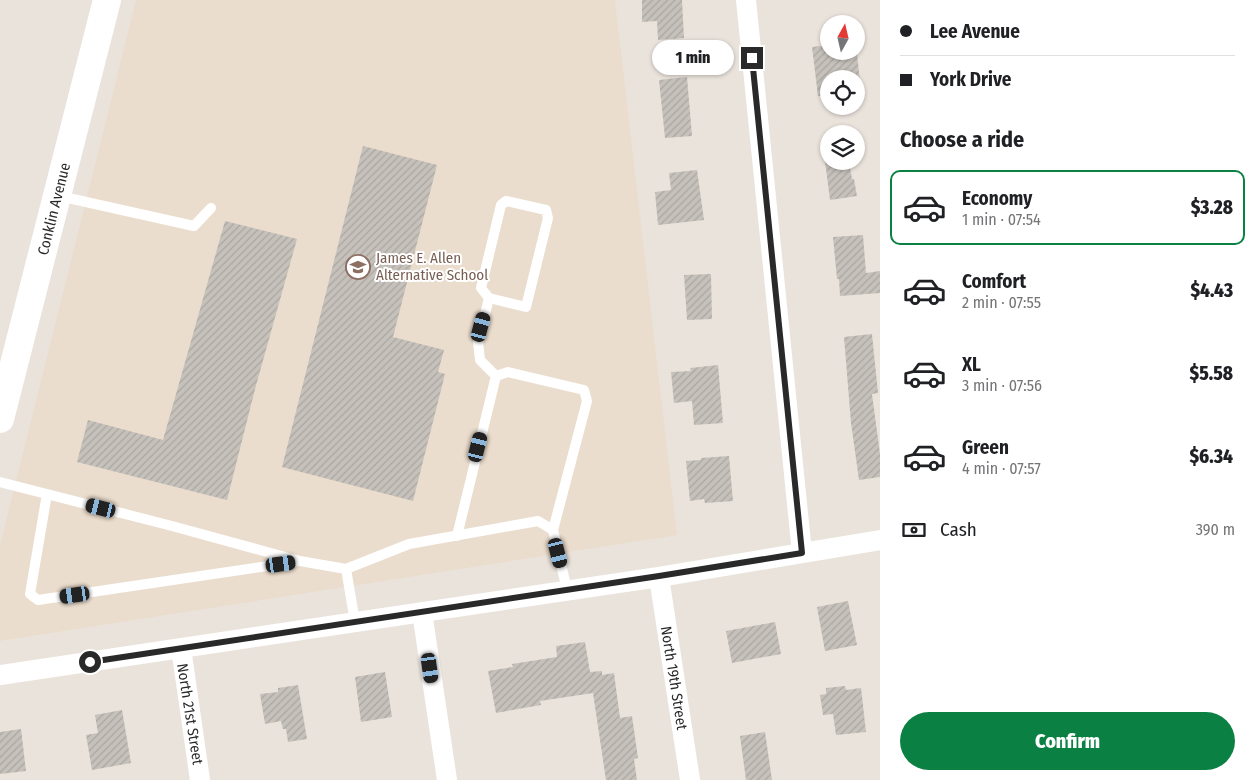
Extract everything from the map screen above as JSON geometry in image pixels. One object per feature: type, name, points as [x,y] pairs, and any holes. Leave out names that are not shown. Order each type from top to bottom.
[{"type":"street","name":"Conklin Avenue","points":[[0,419],[107,0]]},
{"type":"street","points":[[746,0],[802,553]]},
{"type":"street","points":[[0,675],[659,576],[880,540]]},
{"type":"street","name":"North 19th Street","points":[[659,576],[690,780]]},
{"type":"street","points":[[422,612],[447,780]]},
{"type":"street","name":"North 21st Street","points":[[181,648],[200,780]]},
{"type":"lane","points":[[58,196],[194,226],[210,208]]},
{"type":"lane","points":[[489,298],[526,307],[548,218],[546,210],[506,201],[501,205],[482,288],[489,298],[478,342],[480,360],[496,376]]},
{"type":"lane","points":[[496,376],[508,372],[584,390],[587,401],[553,530],[567,590]]},
{"type":"lane","points":[[456,536],[496,376]]},
{"type":"lane","points":[[0,482],[300,561],[346,569],[409,544],[538,521],[553,530]]},
{"type":"lane","points":[[47,494],[30,594],[38,600],[300,561]]},
{"type":"lane","points":[[346,569],[355,622]]},
{"type":"shaded area","name":"James E. Allen Alternative School","points":[[136,0],[615,0],[677,535],[0,641],[0,545]]},
{"type":"building","points":[[642,0],[682,0],[684,38],[658,40],[657,21],[642,22]]},
{"type":"building","points":[[820,46],[820,60],[858,60],[859,70],[820,70],[820,96],[818,96],[812,47]]},
{"type":"building","points":[[687,77],[692,136],[665,138],[659,80]]},
{"type":"building","points":[[363,146],[437,165],[393,337],[444,350],[438,372],[445,374],[413,501],[282,467]]},
{"type":"building","points":[[697,170],[704,220],[658,225],[655,192],[671,190],[669,173]]},
{"type":"building","points":[[826,170],[850,170],[857,196],[830,200]]},
{"type":"building","points":[[225,221],[297,239],[255,389],[227,500],[77,462],[88,420],[163,440]]},
{"type":"building","points":[[863,235],[866,273],[880,271],[880,293],[840,296],[833,237]]},
{"type":"building","points":[[711,274],[712,319],[687,320],[684,275]]},
{"type":"building","points":[[872,334],[878,393],[872,394],[880,454],[880,477],[859,480],[851,423],[844,337]]},
{"type":"building","points":[[718,365],[723,423],[694,425],[692,401],[674,403],[671,372],[691,371],[690,368]]},
{"type":"building","points":[[729,456],[733,501],[705,503],[704,499],[690,501],[686,461]]},
{"type":"building","points":[[848,601],[857,645],[825,651],[817,607]]},
{"type":"building","points":[[775,622],[781,654],[732,663],[726,631]]},
{"type":"building","points":[[585,642],[590,672],[602,671],[602,675],[614,673],[620,718],[632,716],[638,758],[634,759],[637,780],[606,780],[593,693],[540,701],[541,705],[496,713],[488,671],[513,667],[512,664],[557,657],[556,646]]},
{"type":"building","points":[[385,672],[392,717],[361,722],[355,677]]},
{"type":"building","points":[[298,685],[307,739],[288,742],[286,729],[283,729],[281,721],[265,724],[260,694],[278,692],[278,688]]},
{"type":"building","points":[[845,686],[846,690],[861,688],[866,732],[836,735],[833,714],[823,715],[820,695],[826,694],[826,688]]},
{"type":"building","points":[[122,710],[131,763],[92,770],[86,735],[98,733],[95,715]]},
{"type":"building","points":[[21,729],[26,771],[0,774],[0,732]]},
{"type":"building","points":[[765,732],[772,780],[746,780],[740,736]]},
{"type":"place","name":"James E. Allen Alternative School","points":[[358,267]]},
{"type":"route","points":[[90,662],[802,553],[752,58]]}]
